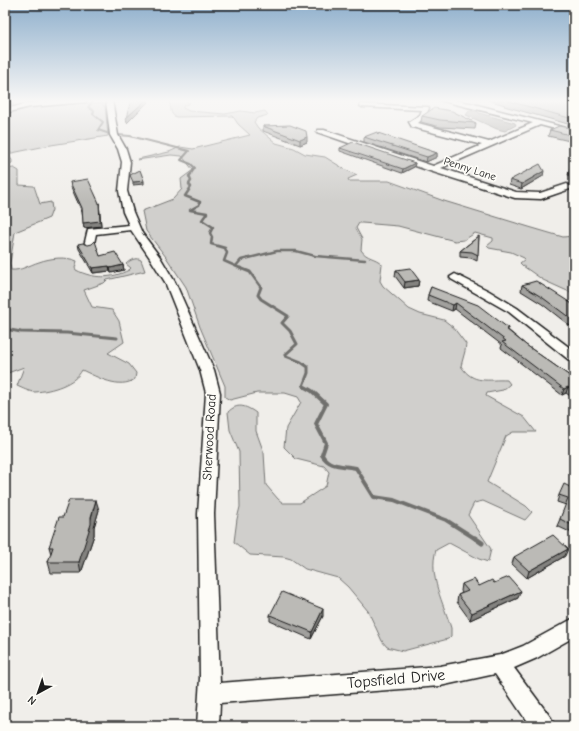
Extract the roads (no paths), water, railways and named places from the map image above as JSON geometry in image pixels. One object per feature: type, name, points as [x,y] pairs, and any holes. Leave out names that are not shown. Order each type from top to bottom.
[{"type":"street","name":"Sherwood Road","points":[[114,134],[125,158],[126,166],[124,197],[134,227],[168,278],[207,370],[213,393],[206,514],[210,694],[208,726]]},
{"type":"street","name":"Penny Lane","points":[[327,134],[501,191],[522,196],[541,196],[567,187]]},
{"type":"street","points":[[477,134],[478,135],[471,139],[490,145]]},
{"type":"street","points":[[434,169],[515,134]]},
{"type":"street","points":[[89,246],[91,231],[134,227]]},
{"type":"street","points":[[455,277],[513,310],[574,357]]},
{"type":"street","name":"Topsfield Drive","points":[[210,694],[440,676],[500,664],[530,652],[574,627]]},
{"type":"street","points":[[500,664],[544,726]]},
{"type":"waterway","points":[[118,135],[130,136],[189,151],[181,160],[191,164],[195,168],[190,175]]},
{"type":"waterway","points":[[190,175],[191,181],[189,184],[191,187],[185,196],[200,202],[199,205],[190,210],[207,213],[202,220],[213,227],[210,233],[212,237],[211,244],[225,248],[227,253],[224,261],[242,269]]},
{"type":"waterway","points":[[236,266],[241,260],[277,251],[296,251],[315,256],[365,260]]},
{"type":"waterway","points":[[240,268],[250,272],[261,287],[258,295],[261,299],[288,316],[282,323],[290,331],[297,344],[286,354],[286,356],[301,362],[308,367],[308,373],[303,386],[305,387]]},
{"type":"waterway","points":[[5,329],[21,332],[67,333],[117,338]]},
{"type":"waterway","points":[[305,387],[312,391],[326,404],[316,424],[326,443],[322,455],[325,459],[333,464],[356,468],[374,497],[394,500],[446,520],[476,539]]},
{"type":"waterway","points":[[475,538],[482,543]]}]
